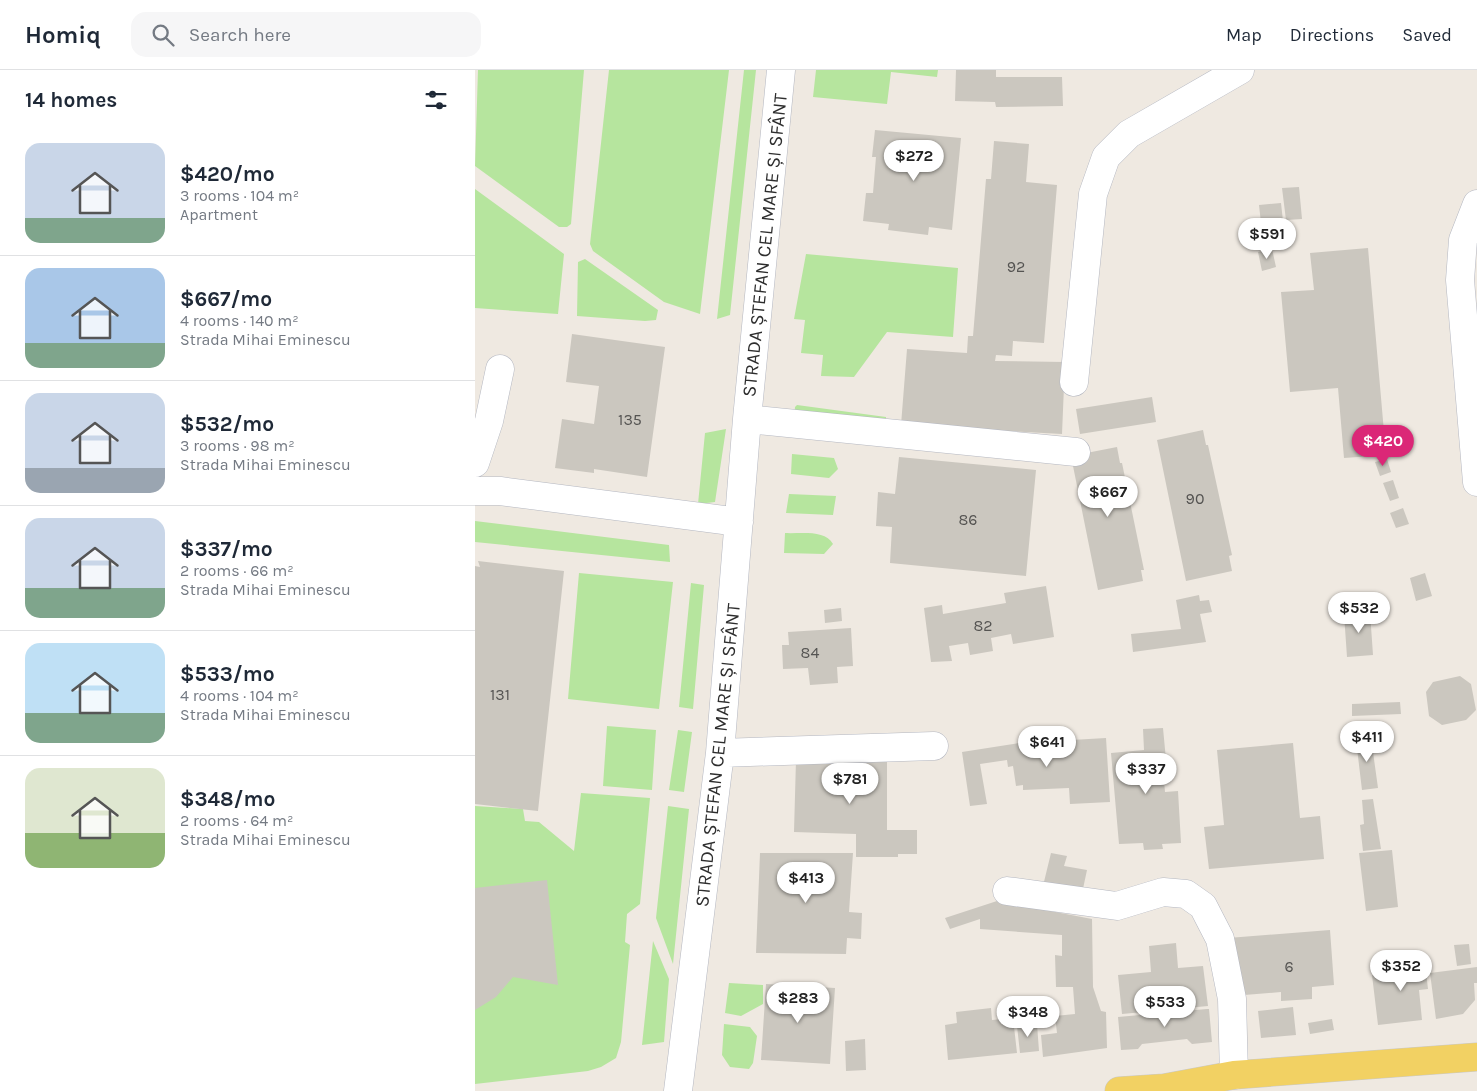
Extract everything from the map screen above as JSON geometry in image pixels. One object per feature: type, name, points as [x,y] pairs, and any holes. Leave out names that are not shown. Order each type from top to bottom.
[{"type":"main road","points":[[1119,1091],[1164,1088],[1234,1076],[1477,1056]]},
{"type":"street","name":"STRADA ȘTEFAN CEL MARE ȘI SFÂNT","points":[[678,1091],[720,753],[747,419],[781,70]]},
{"type":"street","points":[[1074,382],[1093,194],[1107,157],[1129,134],[1240,70]]},
{"type":"street","points":[[1477,204],[1463,240],[1460,280],[1477,482]]},
{"type":"street","points":[[475,464],[489,421],[499,369]]},
{"type":"street","name":"STRADA ȘTEFAN CEL MARE ȘI SFÂNT","points":[[747,419],[1075,452]]},
{"type":"street","points":[[475,491],[500,490],[739,522]]},
{"type":"street","points":[[720,753],[934,746]]},
{"type":"street","points":[[1007,890],[1117,906],[1163,892],[1186,894],[1203,906],[1219,939],[1232,999],[1234,1076]]},
{"type":"green space","points":[[478,70],[584,70],[571,224],[567,227],[559,227],[475,166]]},
{"type":"green space","points":[[609,70],[729,70],[700,314],[664,302],[593,251],[590,244]]},
{"type":"green space","points":[[744,70],[756,70],[730,315],[717,319]]},
{"type":"green space","points":[[816,70],[938,70],[937,77],[891,72],[887,104],[813,97]]},
{"type":"green space","points":[[475,189],[564,254],[558,314],[475,308]]},
{"type":"green space","points":[[806,254],[958,268],[953,337],[887,332],[854,377],[821,376],[823,355],[801,353],[805,320],[794,319]]},
{"type":"green space","points":[[585,259],[658,310],[656,320],[645,321],[577,316],[578,262]]},
{"type":"green space","points":[[797,405],[886,417],[886,427],[794,421],[795,407]]},
{"type":"green space","points":[[726,429],[715,502],[698,504],[705,433]]},
{"type":"green space","points":[[792,454],[834,458],[838,469],[829,478],[791,474]]},
{"type":"green space","points":[[789,494],[836,496],[833,515],[786,513]]},
{"type":"green space","points":[[475,521],[669,545],[670,562],[475,542]]},
{"type":"green space","points":[[785,533],[818,534],[829,539],[833,544],[824,554],[784,553]]},
{"type":"green space","points":[[579,573],[673,582],[659,709],[568,699]]},
{"type":"green space","points":[[691,583],[704,585],[693,709],[679,707]]},
{"type":"green space","points":[[607,726],[656,730],[652,790],[603,786]]},
{"type":"green space","points":[[678,730],[692,732],[684,792],[669,790]]},
{"type":"green space","points":[[581,793],[650,798],[640,904],[627,914],[625,942],[630,945],[621,1042],[616,1058],[601,1067],[588,1071],[475,1084],[475,806],[523,809],[525,821],[539,822],[574,851]]},
{"type":"green space","points":[[668,806],[689,809],[673,964],[656,918]]},
{"type":"green space","points":[[653,941],[669,979],[664,1042],[642,1045]]},
{"type":"green space","points":[[729,983],[763,985],[763,1004],[741,1016],[725,1013]]},
{"type":"green space","points":[[724,1024],[750,1027],[757,1036],[753,1063],[749,1069],[730,1067],[722,1055]]},
{"type":"building","points":[[956,70],[996,70],[996,77],[1062,77],[1063,106],[996,107],[995,102],[955,101]]},
{"type":"building","points":[[875,130],[961,138],[952,230],[929,227],[928,235],[888,230],[889,224],[863,221],[866,193],[873,193],[876,157],[872,157]]},
{"type":"building","points":[[994,141],[1029,144],[1026,182],[1057,185],[1044,343],[1013,341],[1012,356],[996,355],[995,361],[1065,362],[1062,434],[901,425],[907,349],[967,353],[968,336],[973,336],[986,179],[991,179]]},
{"type":"building","points":[[1299,187],[1302,219],[1286,220],[1282,188]]},
{"type":"building","points":[[1281,203],[1285,239],[1263,241],[1259,205]]},
{"type":"building","points":[[1368,248],[1386,455],[1344,458],[1338,388],[1290,392],[1281,292],[1314,290],[1310,253]]},
{"type":"building","points":[[1272,249],[1276,267],[1262,271],[1258,252]]},
{"type":"building","points":[[572,334],[665,347],[647,477],[594,469],[594,473],[555,468],[562,419],[594,424],[599,386],[566,382]]},
{"type":"building","points":[[1152,397],[1156,422],[1080,434],[1076,409]]},
{"type":"building","points":[[1203,430],[1232,555],[1229,556],[1232,571],[1186,581],[1157,440]]},
{"type":"building","points":[[1117,447],[1144,570],[1141,570],[1143,581],[1098,590],[1071,456]]},
{"type":"building","points":[[899,457],[1036,470],[1026,576],[890,563],[892,527],[876,526],[878,492],[895,494]]},
{"type":"building","points":[[1387,459],[1391,472],[1380,476],[1375,462]]},
{"type":"building","points":[[1393,480],[1399,498],[1390,501],[1383,483]]},
{"type":"building","points":[[1403,508],[1409,524],[1396,528],[1390,513]]},
{"type":"building","points":[[478,561],[564,571],[538,811],[475,804],[475,566],[480,567]]},
{"type":"building","points":[[1425,573],[1432,596],[1416,601],[1410,578]]},
{"type":"building","points":[[1046,586],[1054,637],[1013,644],[1011,634],[991,638],[993,651],[970,655],[968,643],[949,646],[952,661],[931,662],[924,608],[942,605],[943,614],[1006,603],[1004,593]]},
{"type":"building","points":[[1199,595],[1200,601],[1209,600],[1212,612],[1200,614],[1206,642],[1133,652],[1131,634],[1181,629],[1176,600]]},
{"type":"building","points":[[841,608],[842,621],[825,623],[824,610]]},
{"type":"building","points":[[1370,612],[1373,655],[1347,657],[1344,614]]},
{"type":"building","points":[[851,628],[853,666],[837,667],[838,683],[810,685],[808,668],[783,669],[782,645],[789,645],[788,632]]},
{"type":"building","points":[[1460,676],[1471,684],[1476,710],[1466,720],[1442,725],[1429,716],[1426,692],[1433,682]]},
{"type":"building","points":[[1400,702],[1401,714],[1352,716],[1352,704]]},
{"type":"building","points":[[1364,726],[1365,737],[1354,737],[1354,727]]},
{"type":"building","points":[[1163,728],[1168,781],[1164,781],[1165,792],[1178,791],[1181,843],[1162,844],[1163,849],[1144,850],[1143,843],[1119,844],[1111,753],[1144,750],[1143,729]]},
{"type":"building","points":[[1106,738],[1110,802],[1070,804],[1069,788],[1023,790],[1023,785],[1016,786],[1013,766],[1008,767],[1007,760],[980,764],[987,804],[970,806],[962,752],[1020,743]]},
{"type":"building","points":[[1375,738],[1377,751],[1373,752],[1378,788],[1362,790],[1356,740]]},
{"type":"building","points":[[1293,743],[1300,818],[1320,816],[1324,859],[1209,869],[1204,827],[1224,825],[1217,750]]},
{"type":"building","points":[[853,755],[887,755],[887,830],[917,830],[917,854],[898,854],[898,857],[856,857],[856,834],[794,832],[796,760],[853,763]]},
{"type":"building","points":[[1373,799],[1381,849],[1363,851],[1360,825],[1364,824],[1362,800]]},
{"type":"building","points":[[1392,850],[1398,907],[1366,911],[1359,853]]},
{"type":"building","points":[[760,853],[853,853],[849,912],[862,913],[861,939],[847,938],[846,954],[756,953]]},
{"type":"building","points":[[1051,853],[1067,856],[1064,866],[1087,870],[1081,898],[1042,890]]},
{"type":"building","points":[[547,880],[558,985],[513,977],[496,997],[475,1010],[475,888]]},
{"type":"building","points":[[997,901],[1092,919],[1093,987],[1101,1011],[1106,1012],[1107,1048],[1043,1057],[1041,1035],[1057,1033],[1055,1016],[1075,1014],[1073,987],[1056,987],[1055,955],[1062,956],[1062,935],[980,929],[980,919],[950,929],[945,918]]},
{"type":"building","points":[[1330,930],[1334,985],[1312,987],[1312,999],[1281,1001],[1281,992],[1232,996],[1228,938]]},
{"type":"building","points":[[1176,943],[1178,968],[1203,966],[1208,1006],[1122,1014],[1118,975],[1151,972],[1149,946]]},
{"type":"building","points":[[1469,944],[1471,964],[1457,966],[1454,945]]},
{"type":"building","points":[[1424,955],[1428,989],[1419,990],[1422,1020],[1378,1025],[1372,975],[1404,971],[1402,958]]},
{"type":"building","points":[[1477,967],[1477,983],[1474,983],[1475,1000],[1463,1014],[1436,1019],[1430,973]]},
{"type":"building","points":[[766,984],[835,988],[830,1064],[761,1060]]},
{"type":"building","points":[[1293,1007],[1296,1035],[1261,1038],[1258,1011]]},
{"type":"building","points":[[991,1008],[992,1020],[1013,1018],[1017,1053],[948,1060],[945,1025],[957,1023],[956,1012]]},
{"type":"building","points":[[1209,1009],[1212,1042],[1192,1044],[1187,1039],[1142,1044],[1138,1049],[1121,1050],[1118,1017]]},
{"type":"building","points":[[1332,1019],[1334,1030],[1310,1034],[1308,1023]]},
{"type":"building","points":[[1037,1024],[1039,1051],[1020,1053],[1017,1026]]},
{"type":"building","points":[[865,1039],[866,1070],[846,1071],[845,1041]]}]
